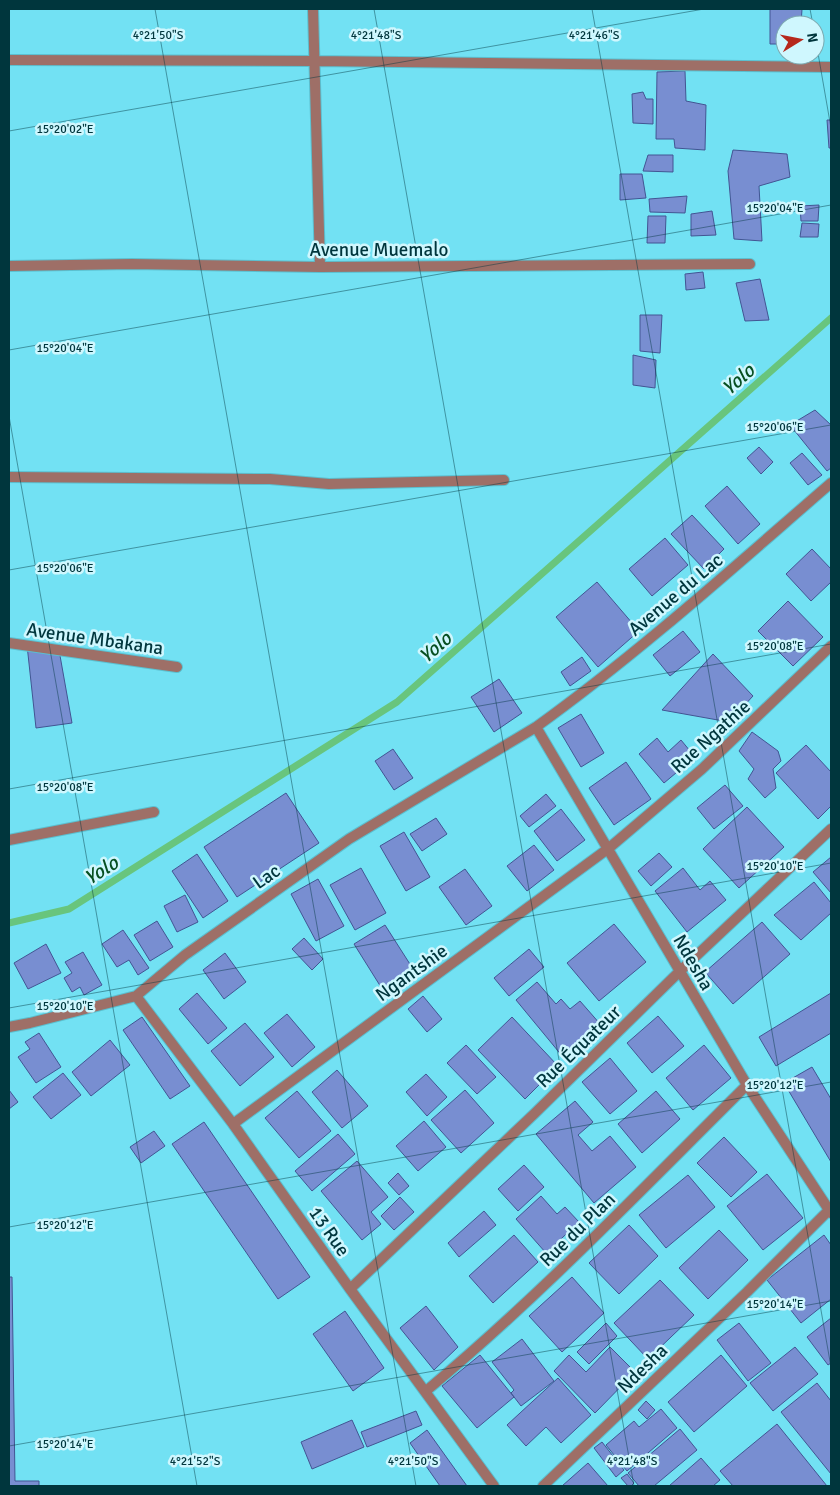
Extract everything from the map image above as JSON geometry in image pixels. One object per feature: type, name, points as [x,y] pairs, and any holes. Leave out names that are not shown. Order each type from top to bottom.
[{"type":"street","points":[[313,9],[320,267]]},
{"type":"street","points":[[9,60],[831,68]]},
{"type":"street","name":"Avenue Muemalo","points":[[9,266],[132,264],[320,267],[750,264]]},
{"type":"street","points":[[9,477],[270,479],[329,484],[504,480]]},
{"type":"street","name":"Avenue du Lac","points":[[536,727],[681,614],[831,482]]},
{"type":"street","name":"Avenue Mbakana","points":[[9,643],[177,667]]},
{"type":"street","name":"Rue Ngathie","points":[[609,848],[702,769],[831,646]]},
{"type":"street","name":"Ndesha","points":[[536,727],[747,1085],[830,1212],[543,1486]]},
{"type":"street","name":"Lac","points":[[9,1027],[30,1024],[136,996],[185,955],[349,839],[536,727]]},
{"type":"street","points":[[9,840],[154,812]]},
{"type":"street","name":"Rue Équateur","points":[[350,1289],[534,1114],[679,972],[831,829]]},
{"type":"street","name":"Ngantshie","points":[[233,1124],[609,848]]},
{"type":"street","name":"13 Rue","points":[[136,996],[233,1124],[350,1289],[494,1486]]},
{"type":"street","name":"Rue du Plan","points":[[426,1391],[478,1348],[602,1230],[747,1085]]},
{"type":"building","points":[[770,9],[802,9],[802,15],[775,15],[775,44],[770,44]]},
{"type":"building","points":[[685,71],[686,101],[706,105],[705,150],[675,148],[674,139],[656,139],[657,72]]},
{"type":"building","points":[[643,92],[646,99],[653,99],[653,124],[633,123],[632,94]]},
{"type":"building","points":[[827,120],[831,120],[831,148],[829,148]]},
{"type":"building","points":[[733,150],[787,154],[790,177],[759,186],[762,241],[734,239],[728,171]]},
{"type":"building","points":[[648,155],[673,155],[673,172],[643,171]]},
{"type":"building","points":[[620,174],[642,174],[646,198],[620,200]]},
{"type":"building","points":[[687,196],[685,213],[650,212],[649,199]]},
{"type":"building","points":[[819,205],[818,221],[801,221],[800,206]]},
{"type":"building","points":[[712,211],[716,235],[691,236],[691,214]]},
{"type":"building","points":[[648,216],[666,216],[665,243],[647,243]]},
{"type":"building","points":[[802,223],[819,224],[818,237],[800,237]]},
{"type":"building","points":[[703,272],[705,288],[686,290],[685,274]]},
{"type":"building","points":[[760,279],[769,320],[745,321],[736,283]]},
{"type":"building","points":[[640,315],[662,315],[660,353],[640,351]]},
{"type":"building","points":[[633,355],[656,360],[655,388],[633,385]]},
{"type":"building","points":[[815,410],[831,425],[831,468],[827,471],[790,425]]},
{"type":"building","points":[[759,447],[773,462],[761,474],[747,458]]},
{"type":"building","points":[[802,453],[822,475],[808,485],[790,463]]},
{"type":"building","points":[[727,486],[760,524],[738,544],[705,506]]},
{"type":"building","points":[[692,515],[724,549],[704,569],[671,534]]},
{"type":"building","points":[[665,538],[688,565],[652,596],[629,569]]},
{"type":"building","points":[[812,549],[831,569],[831,582],[811,601],[786,574]]},
{"type":"building","points":[[597,582],[639,631],[598,667],[556,617]]},
{"type":"building","points":[[788,601],[823,637],[793,666],[758,631]]},
{"type":"building","points":[[683,631],[700,652],[670,676],[653,655]]},
{"type":"building","points":[[27,645],[59,650],[72,723],[36,728]]},
{"type":"building","points":[[713,654],[753,696],[729,722],[662,710]]},
{"type":"building","points":[[582,657],[591,671],[570,686],[561,672]]},
{"type":"building","points":[[499,679],[522,713],[494,732],[471,697]]},
{"type":"building","points":[[581,714],[604,753],[581,767],[558,728]]},
{"type":"building","points":[[752,732],[778,751],[781,761],[773,769],[776,788],[765,798],[748,779],[754,769],[739,751]]},
{"type":"building","points":[[657,738],[668,752],[681,740],[695,757],[664,783],[639,754]]},
{"type":"building","points":[[806,745],[831,772],[831,806],[818,819],[776,773]]},
{"type":"building","points":[[393,749],[413,778],[394,790],[375,761]]},
{"type":"building","points":[[626,762],[651,799],[614,825],[589,788]]},
{"type":"building","points":[[725,785],[743,806],[714,829],[697,808]]},
{"type":"building","points":[[286,793],[319,843],[237,897],[204,847]]},
{"type":"building","points":[[546,794],[556,806],[529,827],[520,816]]},
{"type":"building","points":[[747,807],[784,847],[739,888],[703,849]]},
{"type":"building","points":[[561,809],[585,840],[557,861],[534,831]]},
{"type":"building","points":[[436,818],[447,834],[422,851],[410,834]]},
{"type":"building","points":[[404,832],[430,877],[406,891],[380,846]]},
{"type":"building","points":[[534,845],[554,870],[527,891],[507,866]]},
{"type":"building","points":[[659,853],[672,867],[651,886],[638,871]]},
{"type":"building","points":[[197,854],[228,901],[203,918],[172,871]]},
{"type":"building","points":[[831,857],[831,893],[813,872]]},
{"type":"building","points":[[361,868],[386,913],[355,930],[330,885]]},
{"type":"building","points":[[683,868],[700,890],[710,881],[726,900],[687,932],[655,891]]},
{"type":"building","points":[[465,869],[492,906],[466,925],[439,887]]},
{"type":"building","points":[[318,879],[344,926],[316,941],[291,894]]},
{"type":"building","points":[[814,882],[831,903],[831,913],[801,940],[774,915]]},
{"type":"building","points":[[185,895],[198,922],[177,932],[164,906]]},
{"type":"building","points":[[157,921],[173,947],[150,961],[134,935]]},
{"type":"building","points":[[762,922],[790,954],[733,1004],[705,972]]},
{"type":"building","points":[[614,924],[646,962],[599,1001],[567,963]]},
{"type":"building","points":[[385,925],[415,972],[384,992],[354,944]]},
{"type":"building","points":[[123,930],[149,968],[138,975],[129,960],[117,967],[102,944]]},
{"type":"building","points":[[304,938],[323,959],[312,970],[292,949]]},
{"type":"building","points":[[46,944],[61,973],[28,989],[14,963]]},
{"type":"building","points":[[529,949],[544,967],[509,996],[494,978]]},
{"type":"building","points":[[83,952],[102,985],[84,995],[80,987],[72,992],[64,978],[72,973],[65,962]]},
{"type":"building","points":[[225,953],[246,982],[224,999],[203,970]]},
{"type":"building","points":[[537,982],[556,1004],[561,999],[570,1009],[580,1001],[601,1025],[563,1057],[516,1000]]},
{"type":"building","points":[[197,993],[227,1028],[208,1044],[179,1009]]},
{"type":"building","points":[[831,993],[831,1033],[776,1066],[759,1037]]},
{"type":"building","points":[[423,996],[442,1019],[427,1032],[408,1009]]},
{"type":"building","points":[[287,1014],[315,1047],[292,1067],[264,1033]]},
{"type":"building","points":[[658,1016],[684,1046],[652,1073],[627,1043]]},
{"type":"building","points":[[142,1017],[190,1086],[170,1099],[123,1030]]},
{"type":"building","points":[[512,1017],[558,1066],[525,1099],[478,1050]]},
{"type":"building","points":[[245,1023],[274,1057],[240,1086],[211,1051]]},
{"type":"building","points":[[39,1033],[61,1067],[36,1083],[18,1057],[30,1049],[25,1042]]},
{"type":"building","points":[[110,1040],[130,1065],[91,1096],[72,1072]]},
{"type":"building","points":[[466,1045],[496,1077],[477,1094],[447,1063]]},
{"type":"building","points":[[704,1045],[731,1078],[693,1110],[666,1078]]},
{"type":"building","points":[[610,1058],[637,1091],[610,1114],[582,1082]]},
{"type":"building","points":[[812,1067],[831,1099],[831,1162],[784,1083]]},
{"type":"building","points":[[337,1070],[368,1106],[342,1128],[312,1092]]},
{"type":"building","points":[[63,1073],[81,1095],[51,1119],[33,1097]]},
{"type":"building","points":[[426,1074],[447,1097],[427,1116],[406,1092]]},
{"type":"building","points":[[9,1090],[18,1102],[9,1109]]},
{"type":"building","points":[[465,1090],[494,1123],[461,1153],[431,1120]]},
{"type":"building","points":[[297,1091],[331,1131],[299,1158],[265,1118]]},
{"type":"building","points":[[656,1091],[680,1119],[642,1153],[618,1124]]},
{"type":"building","points":[[575,1101],[593,1122],[578,1135],[592,1151],[610,1136],[636,1167],[594,1203],[536,1134]]},
{"type":"building","points":[[424,1121],[446,1147],[418,1171],[396,1146]]},
{"type":"building","points":[[204,1122],[310,1277],[278,1299],[172,1144]]},
{"type":"building","points":[[154,1131],[165,1146],[141,1163],[130,1147]]},
{"type":"building","points":[[338,1134],[355,1154],[312,1191],[295,1171]]},
{"type":"building","points":[[724,1137],[757,1172],[731,1197],[697,1163]]},
{"type":"building","points":[[357,1161],[388,1197],[371,1212],[381,1224],[362,1240],[321,1191]]},
{"type":"building","points":[[524,1165],[544,1187],[518,1211],[498,1189]]},
{"type":"building","points":[[398,1173],[409,1186],[399,1195],[388,1183]]},
{"type":"building","points":[[767,1174],[803,1218],[763,1250],[727,1206]]},
{"type":"building","points":[[688,1175],[715,1207],[666,1248],[639,1215]]},
{"type":"building","points":[[541,1196],[557,1214],[565,1207],[579,1222],[546,1253],[516,1219]]},
{"type":"building","points":[[400,1197],[414,1212],[394,1230],[381,1216]]},
{"type":"building","points":[[484,1211],[496,1225],[459,1257],[448,1243]]},
{"type":"building","points":[[629,1225],[658,1256],[619,1294],[589,1263]]},
{"type":"building","points":[[719,1230],[748,1260],[708,1299],[679,1268]]},
{"type":"building","points":[[514,1235],[538,1262],[493,1303],[469,1276]]},
{"type":"building","points":[[824,1235],[831,1245],[831,1299],[801,1323],[767,1280]]},
{"type":"building","points":[[9,1277],[12,1277],[15,1481],[39,1481],[39,1486],[9,1486]]},
{"type":"building","points":[[572,1277],[604,1313],[562,1352],[529,1316]]},
{"type":"building","points":[[660,1280],[694,1315],[648,1359],[614,1323]]},
{"type":"building","points":[[426,1306],[458,1347],[434,1370],[400,1328]]},
{"type":"building","points":[[345,1311],[384,1368],[353,1391],[313,1334]]},
{"type":"building","points":[[831,1318],[831,1363],[828,1365],[807,1337]]},
{"type":"building","points":[[606,1323],[617,1336],[589,1364],[577,1352]]},
{"type":"building","points":[[739,1323],[771,1363],[748,1381],[717,1340]]},
{"type":"building","points":[[522,1339],[554,1381],[521,1406],[511,1393],[514,1390],[492,1362]]},
{"type":"building","points":[[610,1347],[635,1372],[595,1413],[554,1371],[569,1355],[586,1372]]},
{"type":"building","points":[[795,1347],[818,1374],[773,1411],[750,1383]]},
{"type":"building","points":[[480,1355],[514,1397],[477,1428],[442,1386]]},
{"type":"building","points":[[721,1355],[747,1386],[694,1432],[668,1402]]},
{"type":"building","points":[[558,1378],[591,1415],[561,1443],[546,1427],[526,1446],[507,1425]]},
{"type":"building","points":[[817,1383],[831,1401],[831,1474],[781,1412]]},
{"type":"building","points":[[646,1401],[655,1410],[647,1419],[638,1410]]},
{"type":"building","points":[[661,1409],[677,1428],[627,1471],[606,1445],[634,1421],[639,1427]]},
{"type":"building","points":[[416,1411],[422,1425],[367,1447],[361,1432]]},
{"type":"building","points":[[352,1420],[364,1447],[312,1469],[301,1442]]},
{"type":"building","points":[[777,1424],[827,1486],[733,1486],[720,1471]]},
{"type":"building","points":[[680,1429],[697,1450],[654,1486],[639,1486],[628,1473]]},
{"type":"building","points":[[427,1430],[467,1486],[440,1486],[410,1443]]},
{"type":"building","points":[[602,1442],[624,1470],[616,1477],[594,1448]]},
{"type":"building","points":[[701,1458],[720,1480],[713,1486],[669,1486]]},
{"type":"building","points":[[588,1463],[608,1486],[562,1486]]},
{"type":"building","points":[[627,1474],[634,1483],[631,1486],[628,1486],[621,1478]]},
{"type":"waterway","name":"Yolo","points":[[9,923],[69,909],[397,702],[831,318]]}]
